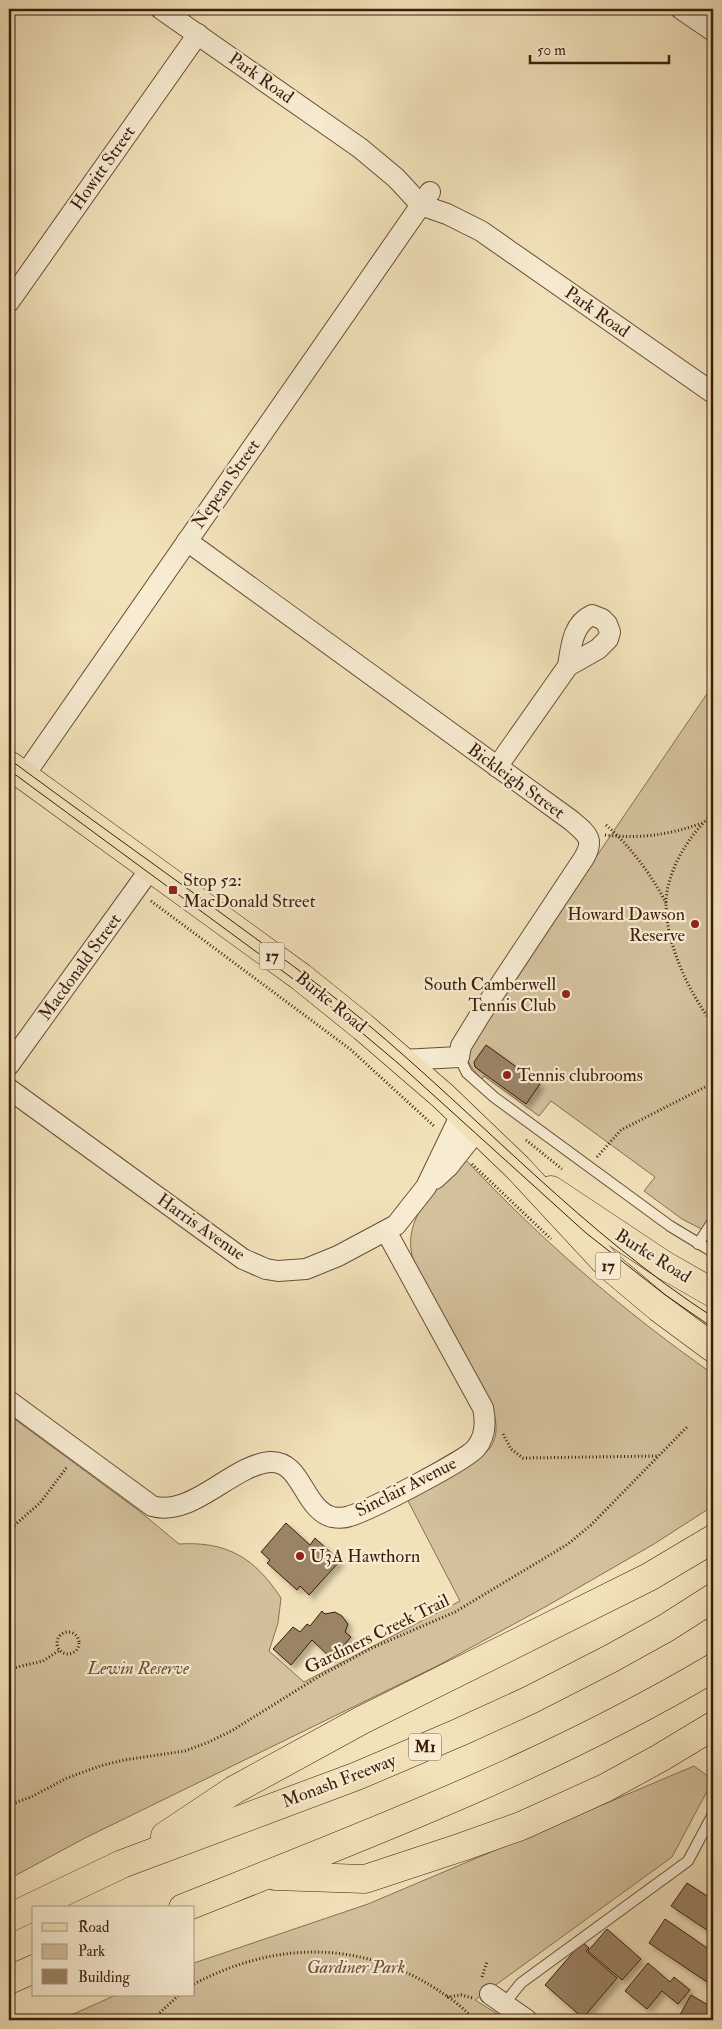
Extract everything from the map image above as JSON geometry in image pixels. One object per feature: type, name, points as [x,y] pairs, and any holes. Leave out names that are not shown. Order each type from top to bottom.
[{"type":"main road","name":"Burke Road","points":[[16,770],[301,977],[402,1060],[518,1168],[609,1266],[713,1348]]},
{"type":"main road","name":"Burke Road","points":[[518,1168],[664,1265],[713,1293]]},
{"type":"main road","points":[[122,1864],[251,1781],[362,1720],[649,1577],[713,1539]]},
{"type":"main road","name":"Monash Freeway","points":[[34,1906],[122,1864],[358,1776],[469,1728],[530,1700],[610,1659],[666,1628],[713,1598]]},
{"type":"main road","points":[[188,1906],[384,1828],[551,1755],[641,1709],[713,1668]]},
{"type":"main road","points":[[264,1876],[365,1879],[462,1847],[521,1826],[605,1788],[713,1726]]},
{"type":"main road","name":"Monash Freeway","points":[[9,1918],[32,1907]]},
{"type":"main road","points":[[9,1980],[32,1970]]},
{"type":"street","name":"Park Road","points":[[161,9],[360,148],[398,165],[425,198],[452,203],[481,231],[713,392]]},
{"type":"street","points":[[682,9],[713,31]]},
{"type":"street","name":"Howitt Street","points":[[9,302],[198,34]]},
{"type":"street","name":"Nepean Street","points":[[16,770],[187,541],[425,198]]},
{"type":"street","name":"Bickleigh Street","points":[[187,541],[586,833],[589,843],[584,858],[466,1038],[461,1046],[459,1058]]},
{"type":"street","points":[[497,767],[568,666]]},
{"type":"street","name":"Macdonald Street","points":[[9,1065],[152,868]]},
{"type":"street","points":[[402,1060],[459,1058]]},
{"type":"street","name":"Harris Avenue","points":[[9,1089],[243,1259],[278,1271],[306,1269],[338,1256],[386,1231],[402,1218],[426,1187],[448,1167],[469,1121]]},
{"type":"street","name":"Sinclair Avenue","points":[[9,1402],[144,1501],[161,1508],[178,1506],[254,1466],[272,1462],[287,1466],[315,1508],[329,1516],[338,1518],[357,1514],[473,1452],[482,1437],[485,1427],[483,1408],[386,1231]]},
{"type":"street","points":[[491,1999],[527,2020]]},
{"type":"lane","points":[[459,1058],[467,1073],[494,1097],[698,1244],[713,1252]]},
{"type":"lane","points":[[698,1244],[713,1222]]},
{"type":"lane","points":[[491,1999],[521,1983],[688,1861],[713,1814]]},
{"type":"path","points":[[666,903],[675,865],[702,823],[713,814]]},
{"type":"path","points":[[600,834],[620,837],[654,836],[678,832],[702,823]]},
{"type":"path","points":[[606,824],[620,837],[659,889],[666,903],[670,928],[690,989],[713,1024]]},
{"type":"path","points":[[604,1148],[621,1130],[713,1083]]},
{"type":"path","name":"Gardiners Creek Trail","points":[[9,1804],[31,1797],[67,1778],[100,1766],[124,1760],[185,1751],[210,1742],[233,1730],[318,1677],[372,1648],[455,1612],[568,1544],[590,1525],[688,1426]]},
{"type":"path","points":[[498,1427],[511,1449],[523,1458],[658,1456]]},
{"type":"path","points":[[9,1530],[40,1503],[78,1452]]},
{"type":"path","points":[[69,1632],[78,1637],[78,1648],[75,1652],[64,1654],[60,1650],[57,1646],[60,1636],[69,1632]]},
{"type":"path","points":[[9,1669],[43,1660],[60,1650]]},
{"type":"path","points":[[195,1983],[217,1972],[239,1964],[284,1954],[324,1952],[370,1959],[406,1972],[447,1997],[474,2020]]},
{"type":"path","points":[[447,1997],[461,1995],[491,1999]]},
{"type":"path","points":[[152,2020],[177,1996]]},
{"type":"green space","points":[[713,685],[713,1235],[682,1219],[644,1191],[655,1177],[551,1101],[539,1116],[484,1076],[482,1079],[470,1064],[467,1053],[562,907]]},
{"type":"green space","name":"Lewin Reserve","points":[[466,1160],[494,1190],[553,1246],[615,1300],[713,1374],[713,1506],[654,1544],[439,1665],[85,1838],[9,1879],[9,1415],[138,1510],[179,1544],[196,1544],[226,1549],[238,1555],[261,1572],[281,1598],[278,1623],[269,1651],[304,1682],[460,1601],[407,1499],[481,1457],[489,1450],[496,1434],[495,1416],[488,1399],[414,1262],[411,1246],[416,1218],[424,1205],[444,1181]]},
{"type":"green space","name":"Gardiner Park","points":[[694,1766],[713,1780],[672,1857],[475,2000],[507,2020],[60,2020],[114,1996],[195,1996],[195,1963],[368,1904]]},
{"type":"building","name":"Tennis clubrooms","points":[[486,1045],[540,1084],[526,1104],[475,1067],[474,1062]]},
{"type":"building","name":"U3A Hawthorn","points":[[286,1523],[310,1545],[315,1538],[340,1561],[309,1595],[300,1586],[297,1590],[267,1563],[270,1560],[261,1552]]},
{"type":"building","points":[[322,1611],[325,1614],[335,1612],[342,1616],[348,1624],[345,1632],[351,1637],[332,1659],[312,1640],[291,1665],[273,1649],[293,1627],[300,1632],[307,1624],[310,1626]]},
{"type":"building","points":[[687,1883],[713,1900],[713,1934],[671,1906]]},
{"type":"building","points":[[665,1919],[713,1952],[713,1986],[649,1943]]},
{"type":"building","points":[[607,1929],[641,1959],[622,1980],[588,1951]]},
{"type":"building","points":[[582,1942],[589,1948],[586,1951],[617,1978],[583,2018],[545,1985]]},
{"type":"building","points":[[648,1963],[670,1982],[674,1977],[690,1990],[678,2004],[662,1991],[647,2009],[625,1991]]},
{"type":"building","points":[[691,1995],[713,2008],[713,2020],[677,2020]]},
{"type":"tram line","points":[[9,759],[311,979],[408,1059],[577,1213],[621,1250],[666,1285],[713,1317]]},
{"type":"tram line","points":[[9,770],[330,1006],[399,1064],[586,1233],[664,1294],[713,1328]]},
{"type":"place","name":"Stop 52: MacDonald Street","points":[[173,890]]},
{"type":"place","name":"Howard Dawson Reserve","points":[[695,924]]},
{"type":"place","name":"South Camberwell Tennis Club","points":[[566,994]]},
{"type":"place","name":"Tennis clubrooms","points":[[507,1075]]},
{"type":"place","name":"U3A Hawthorn","points":[[300,1556]]}]
